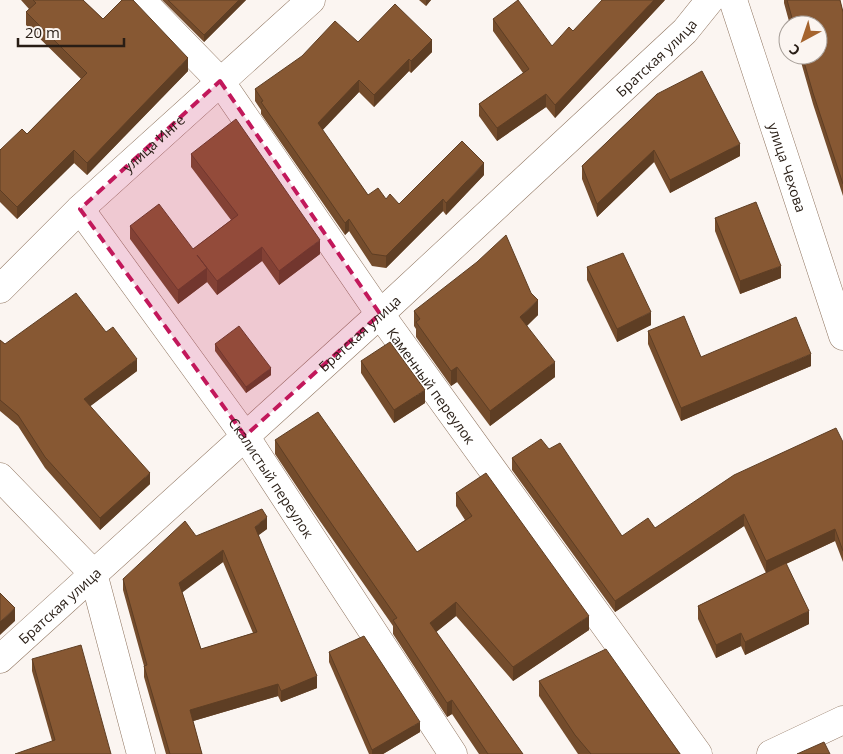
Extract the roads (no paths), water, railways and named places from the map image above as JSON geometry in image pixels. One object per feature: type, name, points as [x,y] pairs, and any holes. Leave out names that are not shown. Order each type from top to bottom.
[{"type":"street","name":"Каменный переулок","points":[[141,0],[220,81],[380,314],[698,754]]},
{"type":"street","name":"улица Инге","points":[[0,289],[80,209],[310,0]]},
{"type":"street","name":"Братская улица","points":[[0,659],[92,573],[380,314],[685,31],[710,0]]},
{"type":"street","name":"улица Чехова","points":[[733,0],[843,336]]},
{"type":"street","name":"Скалистый переулок","points":[[80,209],[245,436],[453,754]]},
{"type":"street","points":[[0,477],[92,573],[141,754]]},
{"type":"street","points":[[771,754],[843,720]]}]
